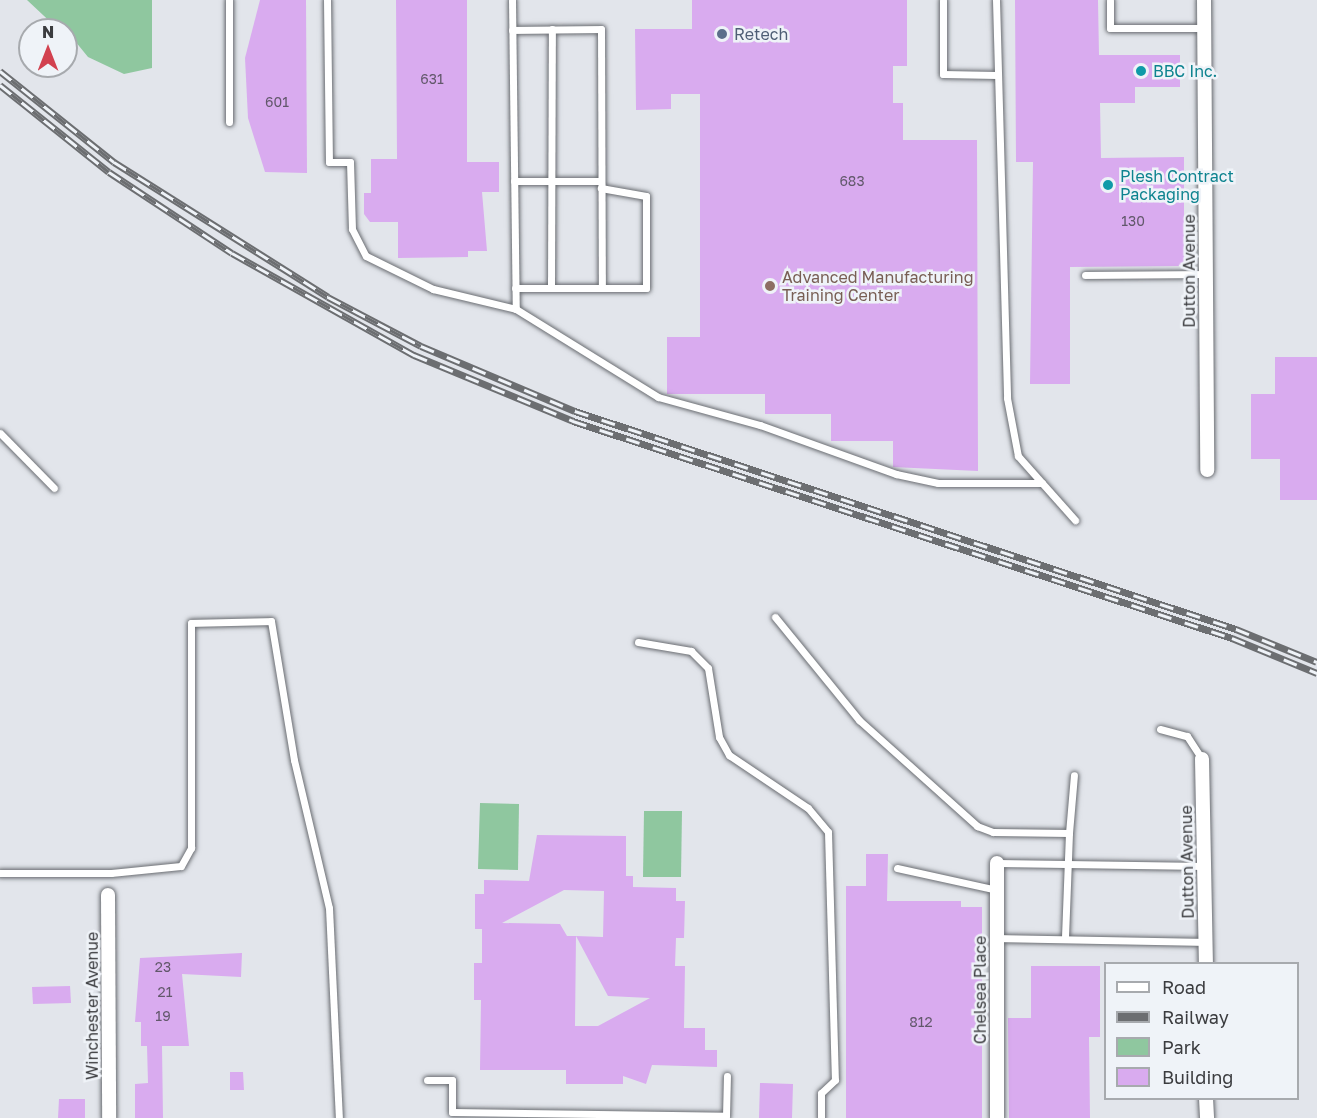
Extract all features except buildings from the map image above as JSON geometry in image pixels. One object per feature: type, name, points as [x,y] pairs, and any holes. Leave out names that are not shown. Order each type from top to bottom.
[{"type":"street","name":"Dutton Avenue","points":[[1204,0],[1207,470]]},
{"type":"street","name":"Dutton Avenue","points":[[1202,759],[1206,962]]},
{"type":"street","name":"Chelsea Place","points":[[997,863],[997,1118]]},
{"type":"street","name":"Winchester Avenue","points":[[108,895],[109,1118]]},
{"type":"street","points":[[1206,1100],[1206,1118]]},
{"type":"lane","points":[[229,0],[229,122]]},
{"type":"lane","points":[[327,0],[329,162],[350,162],[352,229],[366,256],[433,289],[516,309],[658,396],[760,425],[896,474],[938,483],[1042,483]]},
{"type":"lane","points":[[512,0],[516,309]]},
{"type":"lane","points":[[943,0],[943,74],[997,75]]},
{"type":"lane","points":[[996,0],[1007,398],[1018,456],[1075,520]]},
{"type":"lane","points":[[1110,0],[1110,27],[1204,28]]},
{"type":"lane","points":[[551,288],[552,29]]},
{"type":"lane","points":[[513,30],[601,29],[602,288]]},
{"type":"lane","points":[[514,181],[601,184],[646,196],[646,288],[515,288]]},
{"type":"lane","points":[[1084,275],[1205,274]]},
{"type":"lane","points":[[0,434],[54,488]]},
{"type":"lane","points":[[776,616],[859,720],[942,800],[993,832],[1069,833]]},
{"type":"lane","points":[[0,873],[111,873],[182,866],[191,848],[190,623],[271,621],[294,760],[329,908],[339,1118]]},
{"type":"lane","points":[[638,642],[691,651],[708,668],[719,737],[729,755],[808,808],[828,832],[836,1080],[821,1093],[821,1118]]},
{"type":"lane","points":[[1160,729],[1187,736],[1202,759]]},
{"type":"lane","points":[[1065,939],[1067,864],[1074,775]]},
{"type":"lane","points":[[997,863],[1204,866]]},
{"type":"lane","points":[[897,868],[997,890]]},
{"type":"lane","points":[[997,938],[1205,942]]},
{"type":"lane","points":[[427,1080],[452,1080],[452,1112],[490,1115],[690,1117],[726,1116],[727,1076]]},
{"type":"green space","points":[[27,0],[152,0],[152,68],[124,74],[88,57],[78,45],[78,18],[46,18]]},
{"type":"green space","points":[[480,803],[519,804],[518,870],[478,869]]},
{"type":"green space","points":[[644,811],[682,811],[681,877],[643,877]]},
{"type":"railway","points":[[0,71],[114,162],[328,297],[421,346],[575,411],[1236,629],[1317,662]]},
{"type":"railway","points":[[0,85],[109,172],[232,253],[414,355],[573,421],[1232,638],[1317,673]]},
{"type":"place","name":"Retech","points":[[722,34]]},
{"type":"place","name":"BBC Inc.","points":[[1141,71]]},
{"type":"place","name":"Plesh Contract Packaging","points":[[1108,185]]},
{"type":"place","name":"Advanced Manufacturing Training Center","points":[[770,286]]}]
